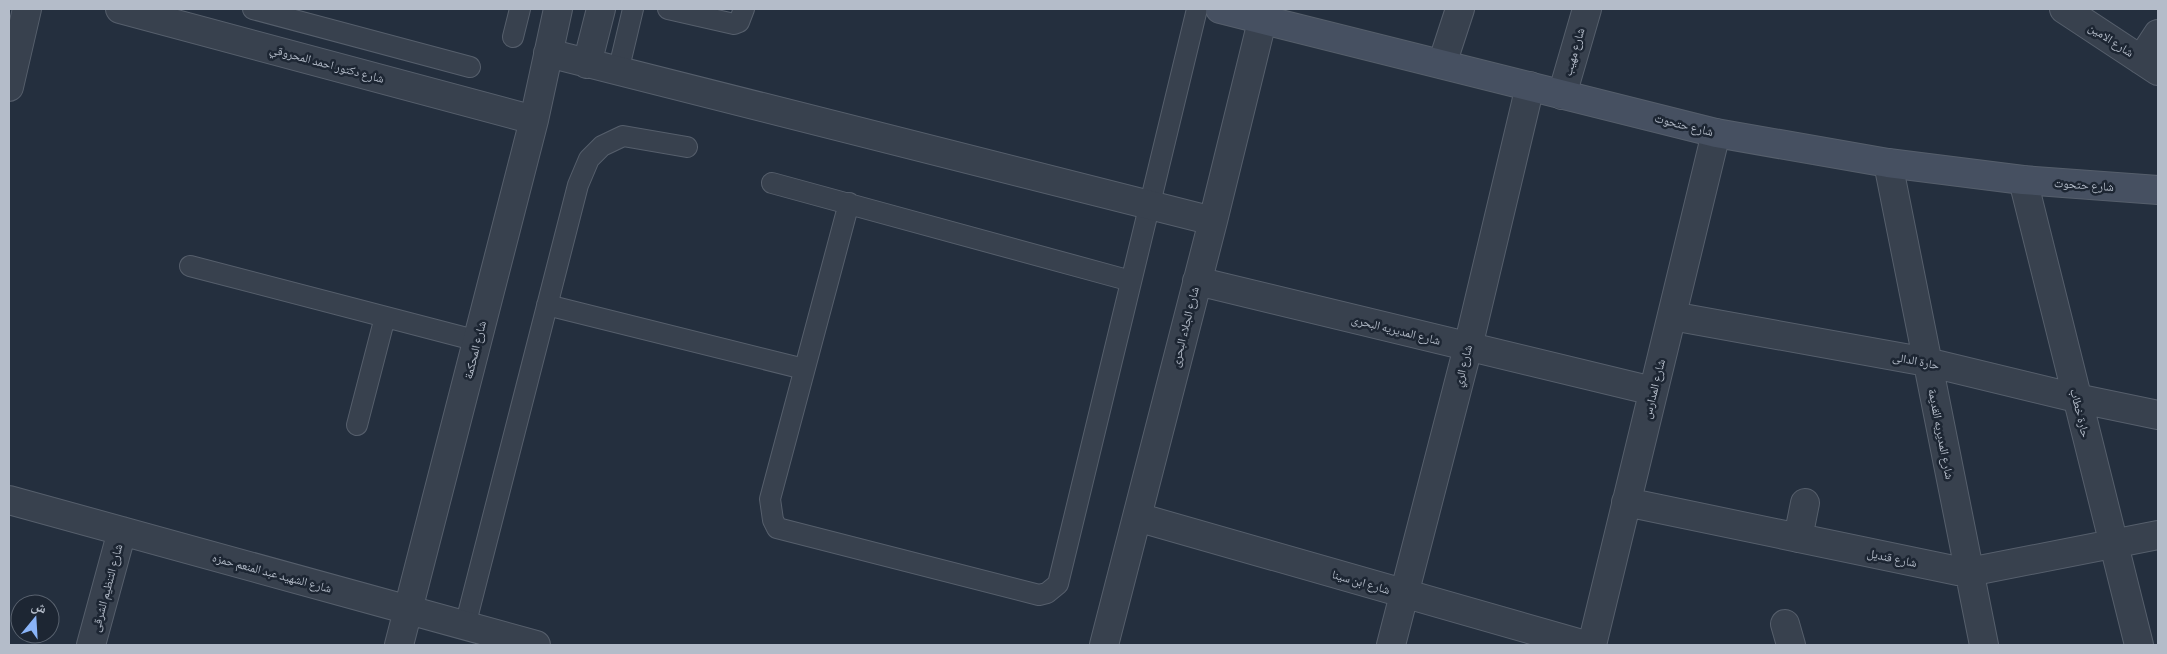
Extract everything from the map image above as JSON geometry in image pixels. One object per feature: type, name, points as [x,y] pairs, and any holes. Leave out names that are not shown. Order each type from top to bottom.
[{"type":"main road","name":"شارع حتحوت","points":[[1220,9],[1263,14],[1442,64],[1716,133],[1888,163],[2023,180],[2158,190]]},
{"type":"street","points":[[9,87],[27,9]]},
{"type":"street","name":"شارع دكتور احمد المحروقي","points":[[120,9],[534,120]]},
{"type":"street","name":"شارع المحكمة","points":[[399,645],[534,120],[558,9]]},
{"type":"street","points":[[587,64],[601,9]]},
{"type":"street","points":[[1442,64],[1460,9]]},
{"type":"street","name":"شارع مهيب","points":[[1562,95],[1587,9]]},
{"type":"street","name":"شارع الامين","points":[[2064,9],[2150,65]]},
{"type":"street","name":"شارع الجلاء البحرى","points":[[1104,645],[1213,221],[1263,14]]},
{"type":"street","points":[[2150,65],[2158,34]]},
{"type":"street","points":[[548,53],[1213,221]]},
{"type":"street","name":"شارع الري","points":[[1391,645],[1468,347],[1530,86]]},
{"type":"street","name":"شارع المدارس","points":[[1592,645],[1716,133]]},
{"type":"street","name":"شارع المديريه القديمة","points":[[1888,163],[1984,645]]},
{"type":"street","name":"حارة خطاب","points":[[2023,180],[2139,645]]},
{"type":"street","name":"شارع المديريه البحرى","points":[[1197,282],[1654,391]]},
{"type":"street","name":"حارة الدالى","points":[[1672,316],[1927,362],[2076,398],[2158,415]]},
{"type":"street","name":"شارع الشهيد عبد المنعم حمزه","points":[[9,500],[408,610],[462,636],[536,645]]},
{"type":"street","name":"شارع قنديل","points":[[1626,502],[1948,570],[1969,572],[2158,535]]},
{"type":"street","points":[[1798,538],[1805,503]]},
{"type":"street","name":"شارع ابن سينا","points":[[1136,517],[1585,645]]},
{"type":"street","name":"شارع التنظيم الشرقى","points":[[91,645],[122,532]]},
{"type":"lane","points":[[253,9],[470,66]]},
{"type":"lane","points":[[513,37],[520,9]]},
{"type":"lane","points":[[618,72],[634,9]]},
{"type":"lane","points":[[668,9],[734,24],[739,22],[744,9]]},
{"type":"lane","points":[[849,203],[770,499],[773,520],[777,528],[1040,595],[1047,594],[1058,584],[1196,9]]},
{"type":"lane","points":[[462,636],[578,185],[589,159],[602,146],[623,136],[687,147]]},
{"type":"lane","points":[[772,183],[1131,281]]},
{"type":"lane","points":[[190,266],[478,341]]},
{"type":"lane","points":[[547,304],[804,368]]},
{"type":"lane","points":[[357,425],[385,317]]}]
